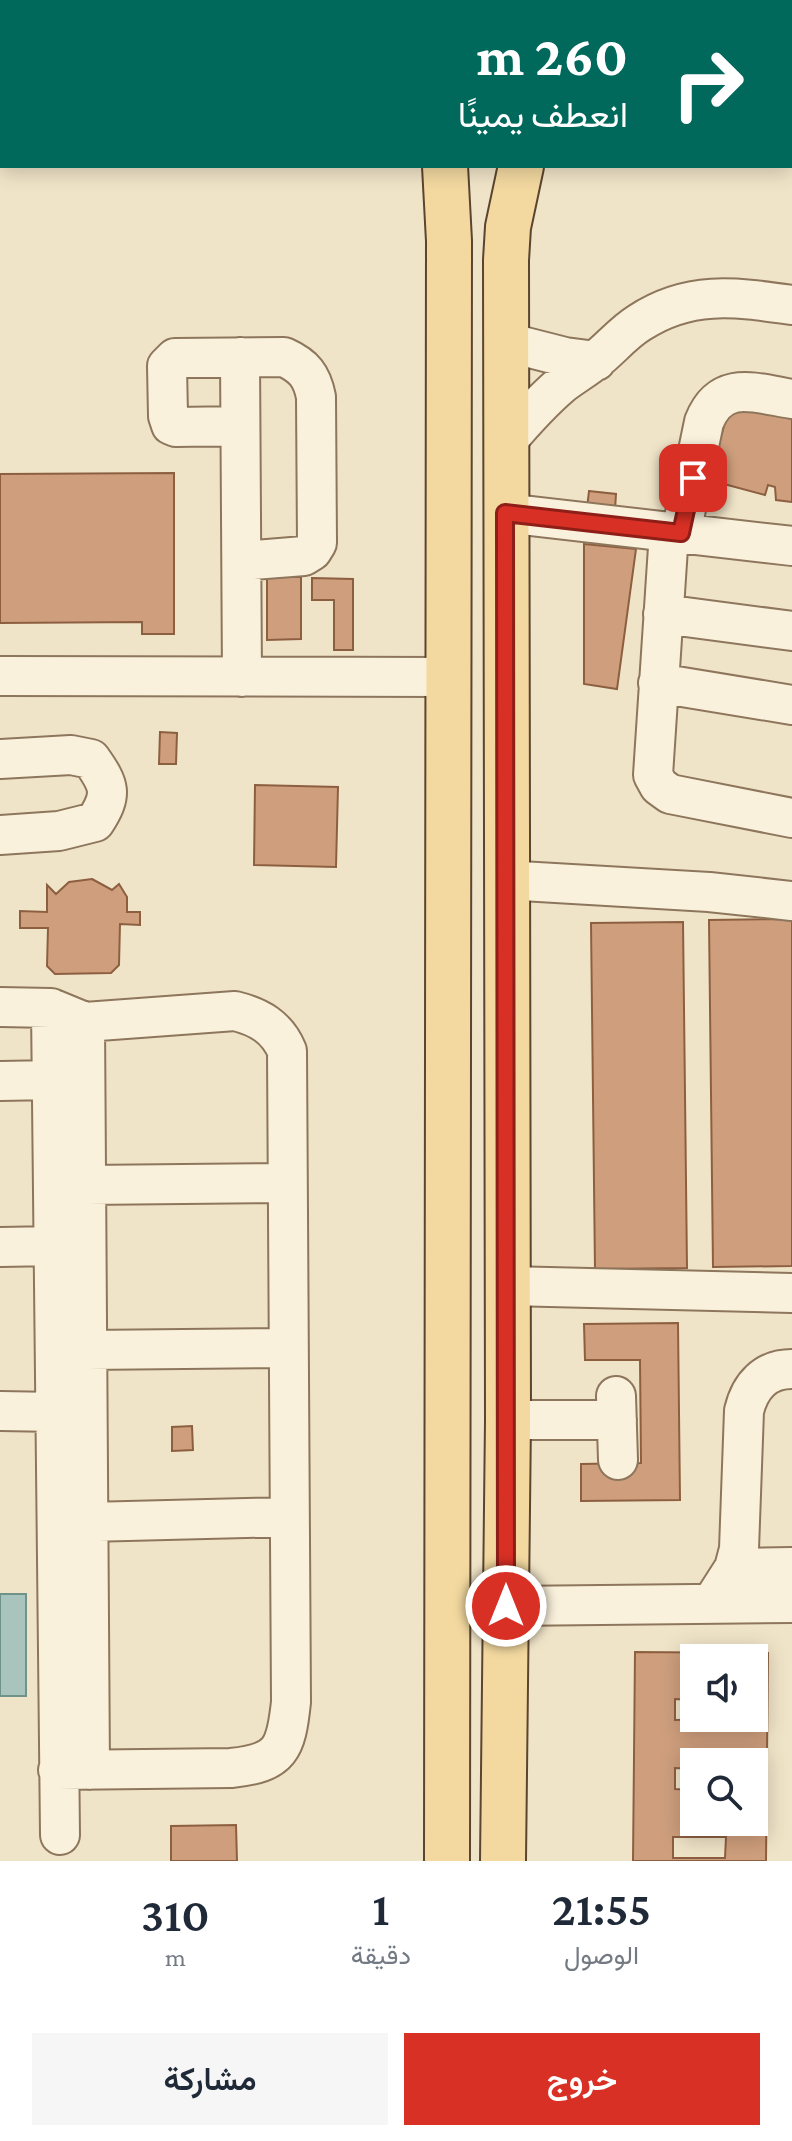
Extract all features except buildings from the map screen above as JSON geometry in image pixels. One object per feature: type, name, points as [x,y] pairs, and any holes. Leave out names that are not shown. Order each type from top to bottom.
[{"type":"main road","points":[[445,168],[449,241],[446,1857]]},
{"type":"main road","points":[[503,1861],[508,1420],[506,342],[508,227],[521,168]]},
{"type":"street","points":[[507,441],[533,411],[563,384],[658,311],[684,302],[726,297],[792,305]]},
{"type":"street","points":[[506,342],[565,357],[596,361]]},
{"type":"street","points":[[240,357],[242,677]]},
{"type":"street","points":[[240,426],[171,425],[167,366],[175,358],[284,357],[307,372],[314,384],[317,412],[317,543],[304,556],[242,561]]},
{"type":"street","points":[[792,399],[735,392],[721,397],[710,408],[704,422],[675,533],[663,614],[652,762],[653,775],[659,786],[670,794],[792,818]]},
{"type":"street","points":[[505,513],[792,546]]},
{"type":"street","points":[[663,614],[792,631]]},
{"type":"street","points":[[0,676],[448,677]]},
{"type":"street","points":[[658,683],[792,705]]},
{"type":"street","points":[[0,759],[71,755],[91,759],[105,779],[107,803],[95,822],[59,831],[0,835]]},
{"type":"street","points":[[505,880],[709,892],[792,901]]},
{"type":"street","points":[[0,1007],[68,1015],[235,1011],[256,1016],[280,1034],[287,1051],[291,1702],[287,1733],[273,1757],[257,1766],[74,1770]]},
{"type":"street","points":[[68,1015],[52,1080],[56,1412],[74,1770]]},
{"type":"street","points":[[60,1835],[74,1770],[88,1522],[86,1185],[68,1015]]},
{"type":"street","points":[[0,1081],[52,1080]]},
{"type":"street","points":[[86,1185],[287,1183]]},
{"type":"street","points":[[0,1247],[54,1246]]},
{"type":"street","points":[[508,1286],[792,1293]]},
{"type":"street","points":[[87,1350],[287,1348]]},
{"type":"street","points":[[711,1604],[734,1568],[742,1530],[744,1411],[748,1396],[756,1383],[768,1374],[792,1369]]},
{"type":"street","points":[[508,1420],[616,1408],[618,1460]]},
{"type":"street","points":[[0,1411],[56,1412]]},
{"type":"street","points":[[88,1522],[289,1517]]},
{"type":"street","points":[[734,1568],[792,1567]]},
{"type":"street","points":[[506,1606],[792,1603]]},
{"type":"water","points":[[0,1594],[26,1594],[26,1696],[0,1696]]},
{"type":"route","points":[[506,1606],[505,513],[681,533],[693,478]]}]
